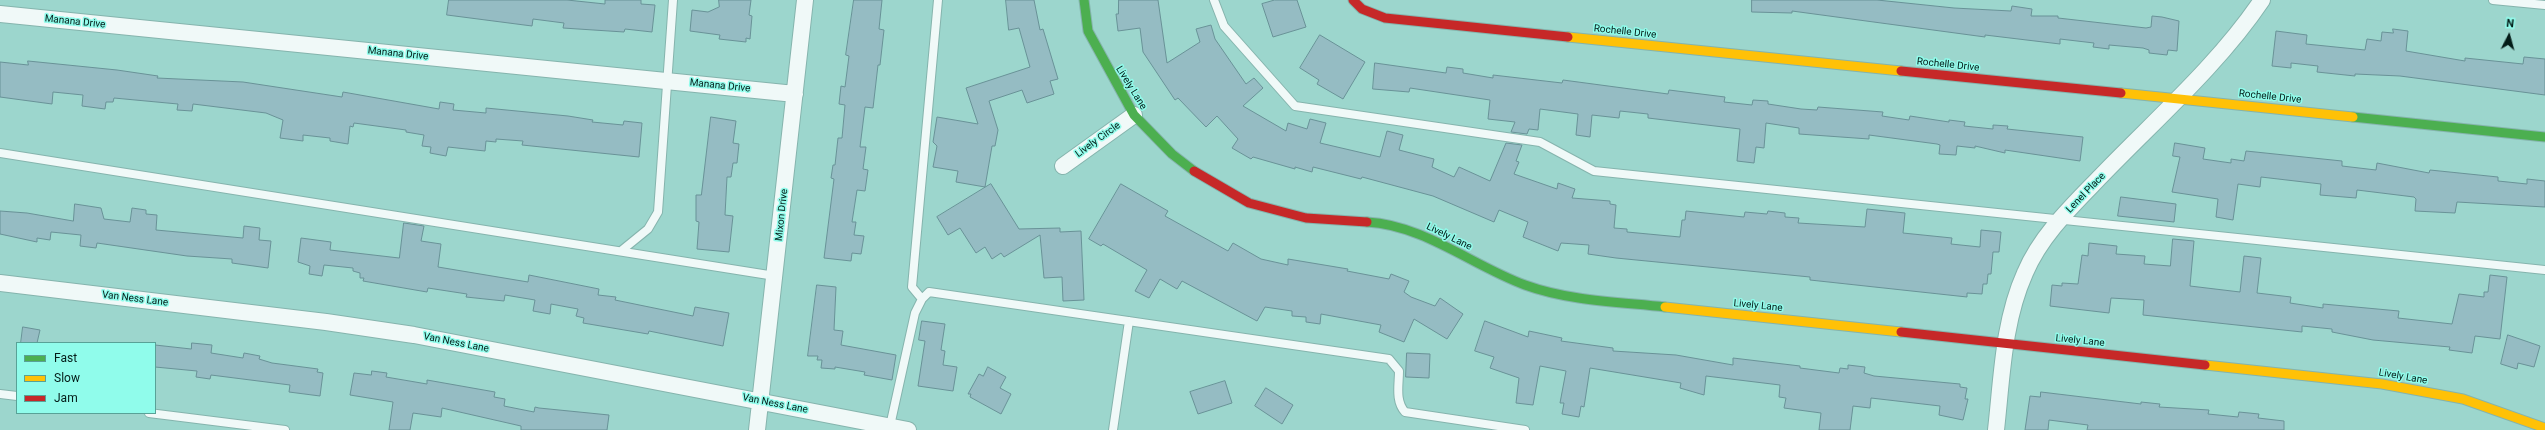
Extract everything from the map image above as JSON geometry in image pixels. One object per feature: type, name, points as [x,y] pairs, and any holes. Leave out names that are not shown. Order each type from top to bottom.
[{"type":"street","name":"Mixon Drive","points":[[757,430],[805,0]]},
{"type":"street","name":"Lively Lane","points":[[1084,0],[1088,31],[1103,62],[1134,114],[1172,154],[1206,179],[1249,203],[1306,218],[1373,222],[1414,233],[1525,286],[1571,297],[2005,345],[2382,384],[2463,399],[2545,428]]},
{"type":"street","name":"Rochelle Drive","points":[[1353,0],[1362,9],[1385,18],[2545,137]]},
{"type":"street","name":"Lenel Place","points":[[1996,430],[2005,345],[2014,301],[2025,272],[2061,218],[2218,56],[2262,0]]},
{"type":"street","name":"Manana Drive","points":[[0,14],[795,94]]},
{"type":"street","name":"Lively Circle","points":[[1063,166],[1134,114]]},
{"type":"street","name":"Van Ness Lane","points":[[0,283],[326,322],[414,335],[761,401],[886,427],[908,430]]},
{"type":"lane","points":[[621,251],[648,229],[658,212],[666,81],[673,0]]},
{"type":"lane","points":[[922,299],[912,287],[938,0]]},
{"type":"lane","points":[[1214,0],[1224,26],[1295,106],[1540,142],[1594,171],[2061,218],[2545,270]]},
{"type":"lane","points":[[2493,0],[2545,5]]},
{"type":"lane","points":[[0,153],[775,276]]},
{"type":"lane","points":[[886,427],[915,313],[922,299],[929,292],[1389,359],[1399,371],[1398,398],[1400,406],[1405,412],[1525,430]]},
{"type":"lane","points":[[1113,430],[1129,321]]},
{"type":"lane","points":[[0,394],[16,396]]},
{"type":"lane","points":[[156,414],[285,430]]},
{"type":"building","points":[[449,0],[567,0],[605,4],[605,0],[641,0],[641,4],[655,5],[652,32],[625,29],[624,32],[563,28],[564,23],[533,19],[532,26],[447,15]]},
{"type":"building","points":[[719,0],[751,0],[749,15],[752,16],[750,39],[746,38],[746,42],[719,39],[720,35],[690,31],[692,10],[708,12],[719,7]]},
{"type":"building","points":[[854,0],[882,0],[879,29],[884,30],[873,108],[865,107],[860,147],[866,147],[863,169],[868,170],[865,191],[857,190],[852,222],[856,222],[854,235],[864,236],[861,254],[852,253],[851,261],[824,258],[834,179],[831,178],[833,165],[835,165],[838,138],[842,138],[845,105],[839,104],[841,86],[845,87],[849,56],[846,55]]},
{"type":"building","points":[[1006,0],[1034,0],[1040,30],[1043,29],[1058,79],[1050,81],[1054,94],[1027,103],[1022,90],[989,101],[998,130],[995,146],[992,146],[985,187],[956,182],[958,171],[933,167],[937,146],[933,142],[937,117],[978,124],[966,88],[1030,67],[1019,28],[1009,30]]},
{"type":"building","points":[[1119,0],[1158,0],[1167,63],[1200,42],[1196,29],[1211,25],[1215,39],[1246,84],[1254,78],[1263,88],[1243,106],[1286,131],[1288,123],[1307,129],[1310,119],[1326,123],[1320,143],[1380,157],[1387,131],[1403,135],[1399,150],[1434,159],[1432,167],[1454,177],[1459,167],[1490,181],[1506,143],[1522,145],[1516,161],[1519,162],[1514,174],[1557,189],[1558,183],[1575,189],[1572,198],[1610,201],[1610,204],[1616,205],[1614,228],[1627,229],[1627,232],[1680,237],[1682,220],[1685,220],[1686,211],[1744,217],[1745,212],[1767,214],[1768,211],[1785,213],[1785,217],[1799,218],[1798,223],[1865,227],[1867,209],[1905,213],[1903,233],[1952,238],[1951,244],[1980,247],[1981,230],[2001,232],[1999,252],[1993,252],[1991,274],[1988,274],[1987,284],[1983,284],[1982,294],[1967,293],[1967,297],[1810,280],[1810,277],[1616,258],[1588,254],[1589,245],[1561,243],[1558,251],[1523,237],[1528,222],[1499,210],[1494,222],[1433,196],[1362,177],[1361,179],[1313,167],[1312,172],[1295,167],[1295,169],[1253,157],[1251,159],[1232,148],[1238,139],[1217,116],[1206,127],[1178,98],[1175,100],[1143,52],[1140,28],[1118,31],[1116,14],[1118,14]]},
{"type":"building","points":[[1275,0],[1297,0],[1306,27],[1273,37],[1262,4]]},
{"type":"building","points":[[1752,0],[1877,0],[1954,8],[2011,11],[2012,6],[2032,9],[2031,16],[2058,16],[2058,18],[2146,28],[2151,27],[2152,16],[2162,17],[2179,21],[2177,51],[2168,50],[2167,55],[2149,53],[2149,50],[2143,48],[2109,45],[2109,49],[2093,47],[2094,43],[2060,39],[2060,44],[1985,35],[1985,37],[1792,11],[1792,13],[1752,12]]},
{"type":"building","points":[[2393,29],[2408,31],[2406,51],[2465,61],[2465,58],[2523,64],[2524,57],[2545,59],[2545,95],[2400,76],[2355,74],[2355,76],[2317,72],[2318,66],[2291,63],[2291,68],[2272,66],[2276,31],[2307,35],[2306,44],[2365,50],[2367,39],[2381,41],[2382,32],[2393,33]]},
{"type":"building","points":[[1320,35],[1365,62],[1343,99],[1317,84],[1319,80],[1300,68]]},
{"type":"building","points":[[28,61],[117,70],[158,76],[157,78],[243,82],[342,97],[343,92],[439,109],[440,102],[454,104],[453,110],[486,113],[486,108],[568,116],[593,120],[592,122],[623,125],[624,121],[642,123],[639,157],[522,145],[523,141],[496,139],[496,142],[486,141],[485,151],[448,147],[446,156],[430,153],[431,147],[422,146],[424,135],[406,132],[406,130],[354,123],[353,127],[350,126],[348,144],[330,141],[330,138],[303,135],[303,141],[280,138],[283,120],[266,113],[193,104],[192,111],[177,110],[178,104],[114,98],[113,102],[106,102],[105,109],[82,106],[83,95],[53,92],[52,104],[0,97],[0,62],[28,65]]},
{"type":"building","points":[[1375,63],[1446,73],[1447,67],[1463,69],[1463,73],[1493,78],[1493,75],[1562,83],[1563,80],[1668,94],[1669,90],[1725,97],[1724,102],[1752,105],[1753,100],[1768,101],[1768,104],[1801,109],[1817,110],[1818,107],[1883,112],[1882,116],[1909,120],[1910,116],[1949,122],[1949,120],[1965,122],[1964,126],[1993,129],[1993,125],[2008,126],[2007,129],[2083,137],[2080,161],[2005,150],[2005,153],[1975,146],[1975,148],[1957,146],[1956,155],[1939,154],[1940,145],[1937,144],[1869,135],[1869,139],[1799,134],[1799,128],[1766,123],[1764,148],[1756,147],[1754,163],[1737,161],[1740,129],[1648,118],[1648,114],[1620,111],[1619,118],[1592,115],[1590,137],[1576,135],[1578,114],[1540,109],[1538,130],[1529,129],[1527,134],[1511,132],[1515,122],[1488,119],[1490,100],[1410,88],[1409,92],[1373,89]]},
{"type":"building","points":[[711,117],[736,121],[733,143],[739,144],[737,163],[733,163],[731,177],[727,177],[725,215],[733,216],[729,252],[697,249],[699,222],[696,221],[696,195],[701,195]]},
{"type":"building","points":[[2175,143],[2205,148],[2203,159],[2231,163],[2231,159],[2244,161],[2246,151],[2342,161],[2342,166],[2376,170],[2377,163],[2429,173],[2430,170],[2498,177],[2498,181],[2527,184],[2527,179],[2545,181],[2545,207],[2457,202],[2455,213],[2415,211],[2416,199],[2414,197],[2357,190],[2356,198],[2320,195],[2321,184],[2261,177],[2260,187],[2238,184],[2233,220],[2216,217],[2218,199],[2172,192],[2180,157],[2173,156]]},
{"type":"building","points":[[991,184],[1019,229],[1060,228],[1060,232],[1081,231],[1084,300],[1063,301],[1062,277],[1044,278],[1040,235],[1004,257],[1001,253],[992,259],[985,247],[976,253],[960,228],[948,235],[937,217]]},
{"type":"building","points":[[1121,184],[1168,211],[1165,216],[1228,251],[1233,243],[1261,259],[1288,265],[1288,259],[1348,269],[1347,271],[1389,279],[1391,274],[1409,281],[1404,292],[1411,297],[1435,306],[1440,298],[1463,314],[1447,339],[1414,319],[1404,342],[1379,332],[1381,325],[1321,314],[1320,324],[1306,322],[1306,317],[1292,316],[1292,311],[1265,307],[1257,321],[1182,281],[1177,289],[1160,279],[1149,298],[1135,291],[1147,270],[1103,244],[1101,246],[1089,239]]},
{"type":"building","points":[[2121,197],[2176,204],[2174,222],[2118,216]]},
{"type":"building","points":[[75,204],[101,208],[104,219],[130,222],[132,208],[146,210],[146,214],[157,215],[156,230],[243,238],[244,226],[260,228],[259,240],[271,241],[268,268],[232,263],[232,259],[187,256],[97,243],[96,248],[80,246],[81,235],[51,232],[50,240],[37,238],[37,242],[0,234],[0,211],[27,213],[73,221]]},
{"type":"building","points":[[404,223],[424,226],[421,241],[441,244],[438,267],[528,282],[529,275],[599,289],[598,295],[616,297],[615,300],[693,316],[695,307],[729,313],[723,346],[649,331],[648,334],[583,323],[584,318],[576,316],[578,309],[551,304],[550,314],[533,311],[535,300],[505,295],[504,301],[466,297],[467,294],[428,288],[427,292],[363,281],[364,278],[360,278],[360,273],[353,271],[353,268],[324,265],[322,276],[309,274],[310,266],[298,262],[301,238],[331,242],[330,250],[399,258]]},
{"type":"building","points":[[2173,239],[2194,241],[2190,286],[2240,292],[2244,256],[2261,258],[2257,293],[2291,297],[2290,303],[2323,308],[2323,304],[2399,311],[2398,318],[2452,324],[2459,294],[2484,297],[2484,292],[2488,292],[2490,275],[2507,277],[2500,339],[2475,336],[2472,353],[2449,350],[2450,347],[2373,340],[2332,332],[2332,329],[2302,326],[2302,332],[2143,315],[2144,300],[2111,298],[2109,313],[2050,306],[2052,285],[2062,286],[2062,283],[2078,284],[2082,255],[2088,256],[2089,243],[2117,246],[2116,254],[2145,256],[2144,264],[2170,266]]},
{"type":"building","points":[[817,285],[836,287],[834,330],[843,331],[841,345],[896,355],[892,380],[864,375],[865,372],[835,367],[835,369],[821,368],[822,360],[817,360],[818,356],[808,356]]},
{"type":"building","points":[[922,321],[945,324],[941,350],[945,351],[943,365],[957,367],[953,391],[918,386],[925,341],[919,340]]},
{"type":"building","points":[[1485,321],[1528,337],[1529,331],[1562,338],[1561,341],[1613,348],[1613,351],[1676,355],[1733,365],[1733,358],[1800,366],[1800,368],[1839,373],[1840,368],[1848,369],[1848,365],[1865,367],[1864,373],[1874,376],[1960,384],[1960,387],[1967,388],[1965,399],[1968,399],[1963,420],[1939,415],[1940,406],[1871,398],[1870,408],[1853,406],[1850,430],[1819,430],[1821,413],[1784,408],[1786,398],[1779,397],[1780,385],[1706,376],[1704,395],[1680,388],[1681,383],[1590,368],[1584,407],[1581,406],[1579,417],[1562,414],[1564,403],[1560,403],[1566,371],[1540,366],[1533,405],[1516,403],[1519,378],[1490,368],[1494,357],[1475,351]]},
{"type":"building","points":[[23,327],[40,330],[37,342],[21,342]]},
{"type":"building","points":[[2508,335],[2540,346],[2534,367],[2518,363],[2517,369],[2501,364]]},
{"type":"building","points":[[192,343],[212,345],[211,353],[243,358],[244,353],[260,356],[259,359],[272,363],[318,369],[317,372],[323,373],[320,396],[289,392],[290,385],[211,375],[210,379],[196,377],[197,371],[156,367],[156,345],[191,349]]},
{"type":"building","points":[[1407,353],[1430,354],[1429,378],[1406,377]]},
{"type":"building","points":[[988,367],[1006,377],[1000,388],[1011,394],[1001,414],[970,397],[971,394],[968,394],[979,374],[983,376]]},
{"type":"building","points":[[372,371],[387,373],[386,377],[427,384],[427,380],[495,392],[494,397],[505,399],[504,406],[534,412],[535,407],[609,415],[607,430],[521,430],[521,426],[442,408],[441,417],[413,413],[410,430],[389,430],[393,402],[350,395],[354,373],[371,375]]},
{"type":"building","points":[[1225,381],[1232,403],[1198,414],[1190,392]]},
{"type":"building","points":[[1266,388],[1293,405],[1282,424],[1255,406]]},
{"type":"building","points":[[2041,392],[2141,404],[2141,402],[2160,404],[2159,407],[2209,410],[2208,414],[2238,417],[2239,412],[2259,414],[2258,418],[2284,421],[2284,430],[2087,430],[2088,425],[2049,420],[2048,430],[2025,430],[2030,396],[2040,397]]},
{"type":"traffic: fast","points":[[1084,0],[1088,31],[1134,115],[1172,154],[1194,171]]},
{"type":"traffic: fast","points":[[2353,117],[2545,137]]},
{"type":"traffic: fast","points":[[1367,222],[1408,230],[1428,238],[1506,277],[1542,290],[1577,298],[1665,307]]},
{"type":"traffic: slow","points":[[1568,37],[1901,71]]},
{"type":"traffic: slow","points":[[2121,93],[2353,117]]},
{"type":"traffic: slow","points":[[1665,307],[1901,332]]},
{"type":"traffic: slow","points":[[2205,365],[2382,384],[2463,399],[2545,428]]},
{"type":"traffic: jam","points":[[1353,0],[1362,9],[1385,18],[1568,37]]},
{"type":"traffic: jam","points":[[1901,71],[2121,93]]},
{"type":"traffic: jam","points":[[1194,171],[1249,203],[1306,218],[1367,222]]},
{"type":"traffic: jam","points":[[1901,332],[2205,365]]}]
